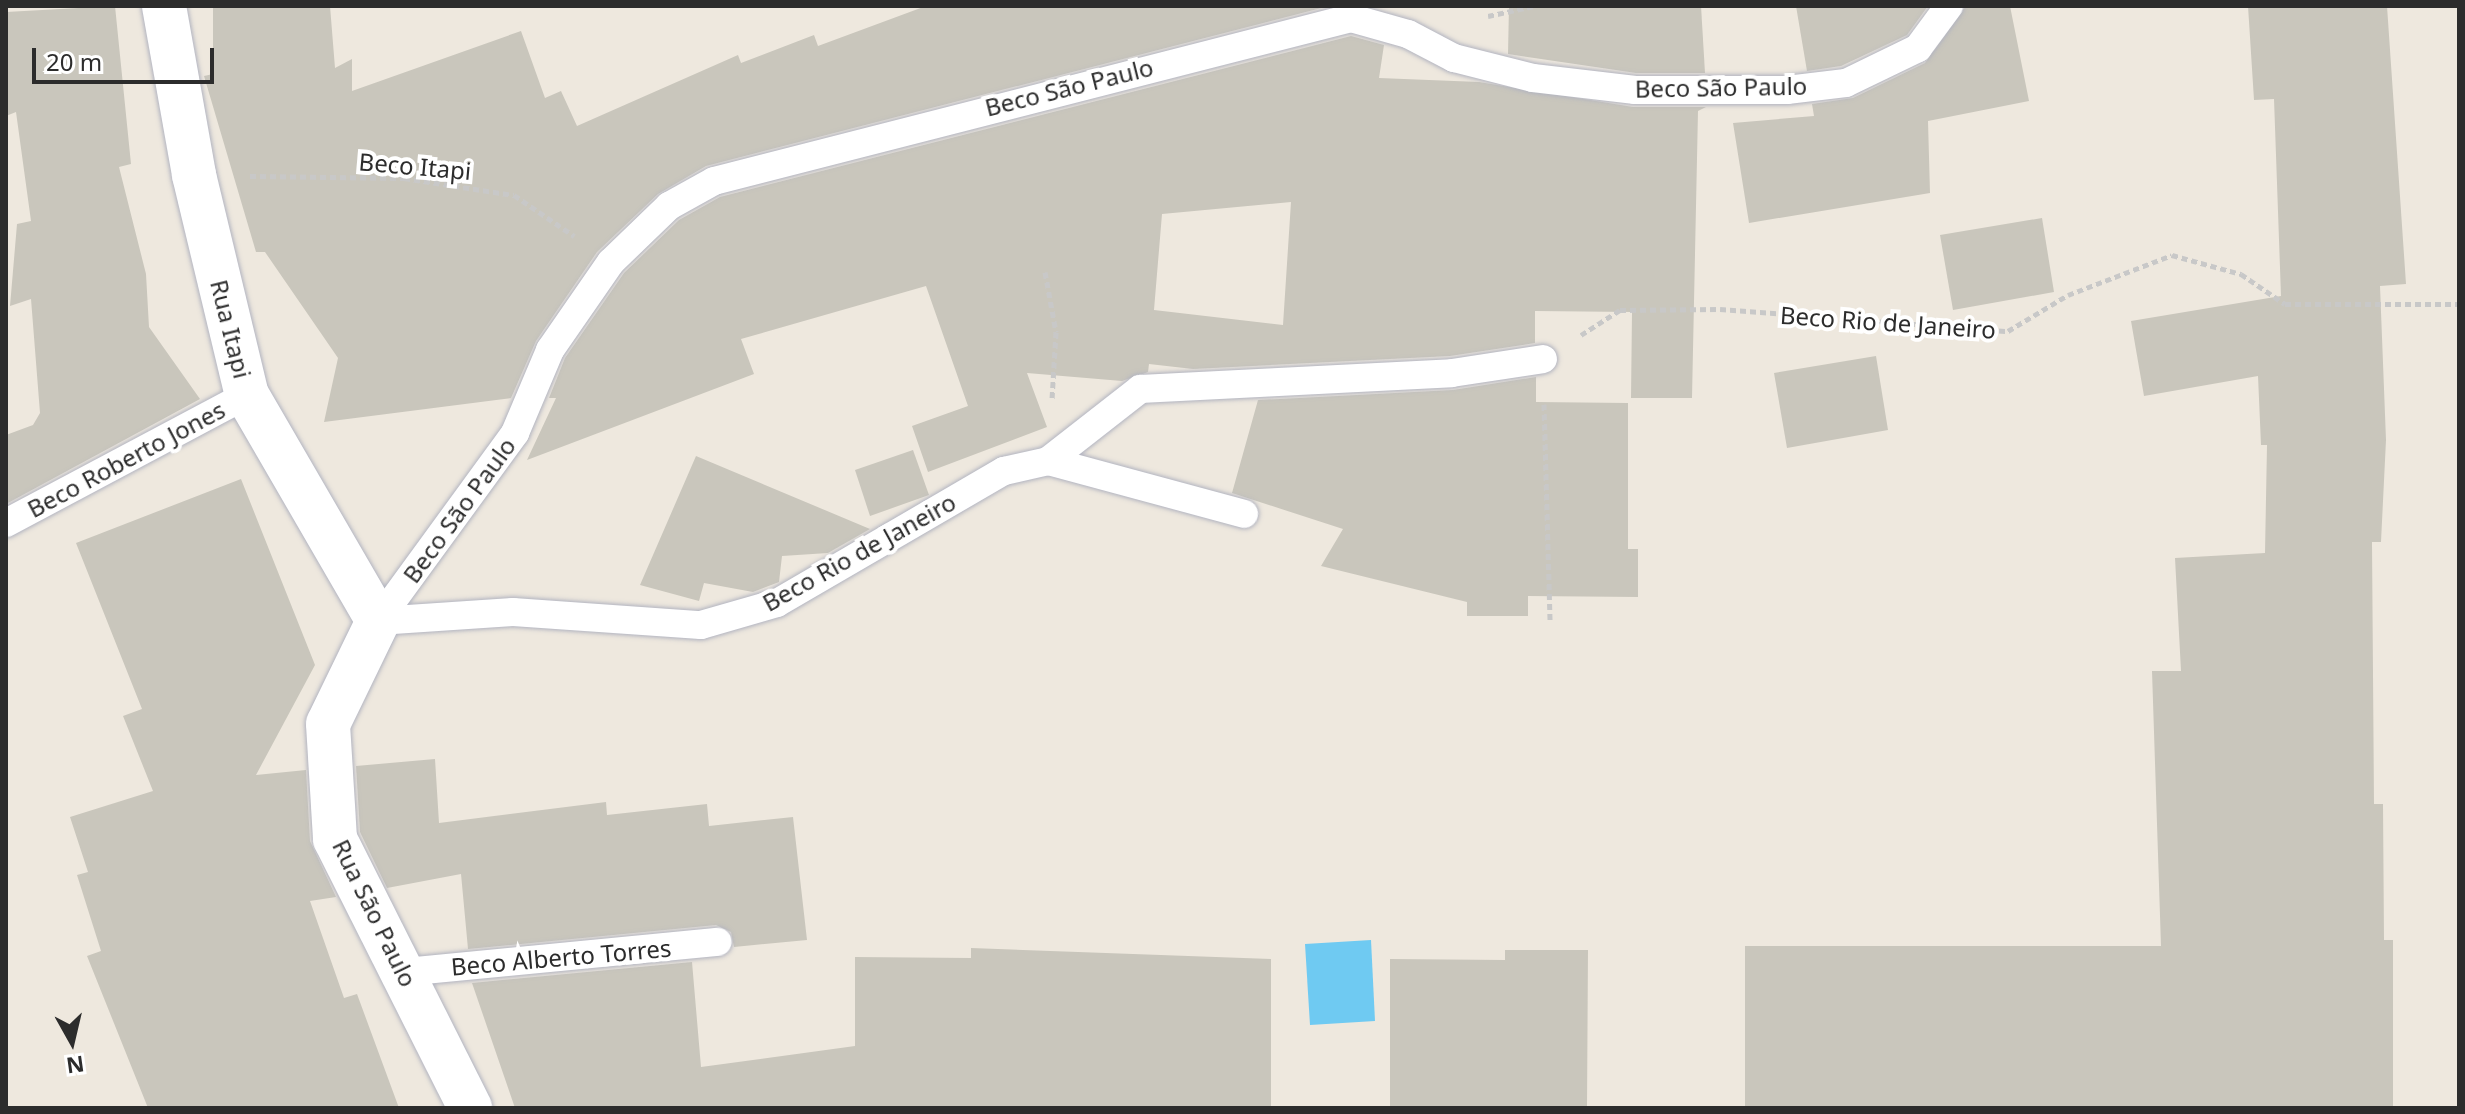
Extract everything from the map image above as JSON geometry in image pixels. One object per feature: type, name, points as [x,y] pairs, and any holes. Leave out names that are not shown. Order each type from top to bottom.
[{"type":"street","name":"Rua Itapi","points":[[164,6],[194,175],[247,395],[378,621]]},
{"type":"street","name":"Rua São Paulo","points":[[378,621],[343,682],[328,724],[335,839],[470,1108]]},
{"type":"lane","name":"Beco São Paulo","points":[[378,621],[515,433],[550,350],[611,262],[669,206],[714,181],[1351,18],[1408,34],[1454,58],[1533,78],[1635,90],[1787,90],[1846,83],[1918,48],[1949,6]]},
{"type":"lane","name":"Beco Rio de Janeiro","points":[[378,621],[513,612],[701,625],[777,603],[1004,471],[1048,461],[1140,389],[1452,373],[1543,359]]},
{"type":"lane","name":"Beco Roberto Jones","points":[[6,523],[247,395]]},
{"type":"lane","name":"Beco Rio de Janeiro","points":[[1048,461],[1244,514]]},
{"type":"lane","name":"Beco Alberto Torres","points":[[404,972],[718,942]]},
{"type":"path","name":"Beco Itapi","points":[[194,175],[404,178],[514,195],[611,262]]},
{"type":"path","name":"Beco Rio de Janeiro","points":[[1543,359],[1620,310],[1720,309],[2008,331],[2068,295],[2172,255],[2241,274],[2285,304],[2459,304]]},
{"type":"path","points":[[1045,272],[1056,332],[1048,461]]},
{"type":"path","points":[[1543,359],[1550,622]]},
{"type":"water","points":[[1371,940],[1375,1021],[1310,1025],[1305,944]]},
{"type":"building","points":[[115,6],[131,164],[119,167],[146,274],[149,327],[200,399],[6,504],[6,435],[33,425],[40,413],[31,299],[10,306],[17,224],[31,221],[16,112],[6,116],[6,12]]},
{"type":"building","points":[[213,6],[330,6],[335,68],[352,59],[352,91],[521,31],[545,98],[561,91],[577,126],[738,55],[741,63],[814,35],[818,46],[926,6],[1329,6],[706,166],[658,194],[597,252],[536,341],[511,398],[324,422],[338,358],[265,252],[256,252],[204,76],[213,74]]},
{"type":"building","points":[[1509,6],[1701,6],[1705,73],[1636,73],[1508,54]]},
{"type":"building","points":[[1796,6],[1928,6],[1907,35],[1841,66],[1807,71]]},
{"type":"building","points":[[1966,6],[2010,6],[2029,101],[1928,121],[1930,193],[1749,223],[1733,123],[1814,116],[1812,104],[1853,98],[1925,63]]},
{"type":"building","points":[[2248,6],[2387,6],[2406,284],[2380,286],[2386,440],[2381,542],[2372,542],[2374,804],[2383,804],[2384,940],[2393,940],[2393,1108],[1745,1108],[1745,946],[2161,946],[2152,671],[2181,671],[2175,558],[2265,553],[2267,445],[2261,445],[2258,376],[2144,396],[2131,321],[2281,296],[2274,99],[2254,100]]},
{"type":"building","points":[[1351,36],[1384,45],[1379,78],[1479,82],[1633,107],[1706,107],[1698,111],[1692,398],[1631,398],[1632,312],[1535,311],[1535,343],[1450,356],[1193,369],[1149,364],[1148,372],[1122,381],[1027,373],[1047,427],[928,472],[912,426],[968,406],[926,286],[741,339],[754,374],[527,460],[556,398],[549,398],[565,358],[624,273],[679,220],[720,197]],"holes":[[[1291,202],[1283,325],[1154,310],[1162,214]]]},
{"type":"building","points":[[2042,218],[2054,292],[1953,310],[1940,235]]},
{"type":"building","points":[[1876,356],[1888,430],[1787,448],[1774,373]]},
{"type":"building","points":[[1536,377],[1536,402],[1628,403],[1628,549],[1638,549],[1638,597],[1528,596],[1528,616],[1467,616],[1467,602],[1321,566],[1343,529],[1232,493],[1258,400],[1453,390]]},
{"type":"building","points":[[913,450],[929,495],[870,516],[855,470]]},
{"type":"building","points":[[696,456],[870,529],[828,553],[782,556],[779,582],[753,592],[704,583],[699,601],[640,585]]},
{"type":"building","points":[[241,479],[315,665],[256,775],[306,770],[310,841],[336,897],[310,901],[344,998],[357,994],[399,1108],[148,1108],[87,956],[101,951],[77,875],[88,872],[70,817],[153,791],[123,716],[142,709],[76,543]]},
{"type":"building","points":[[435,759],[439,823],[606,802],[607,815],[707,804],[709,826],[793,817],[807,940],[734,947],[731,932],[716,925],[468,949],[461,874],[387,888],[360,832],[356,766]]},
{"type":"building","points":[[971,948],[1271,959],[1271,1108],[515,1108],[472,983],[692,962],[701,1067],[855,1046],[855,957],[971,958]]},
{"type":"building","points":[[1505,950],[1588,950],[1587,1108],[1390,1108],[1390,959],[1505,960]]}]
